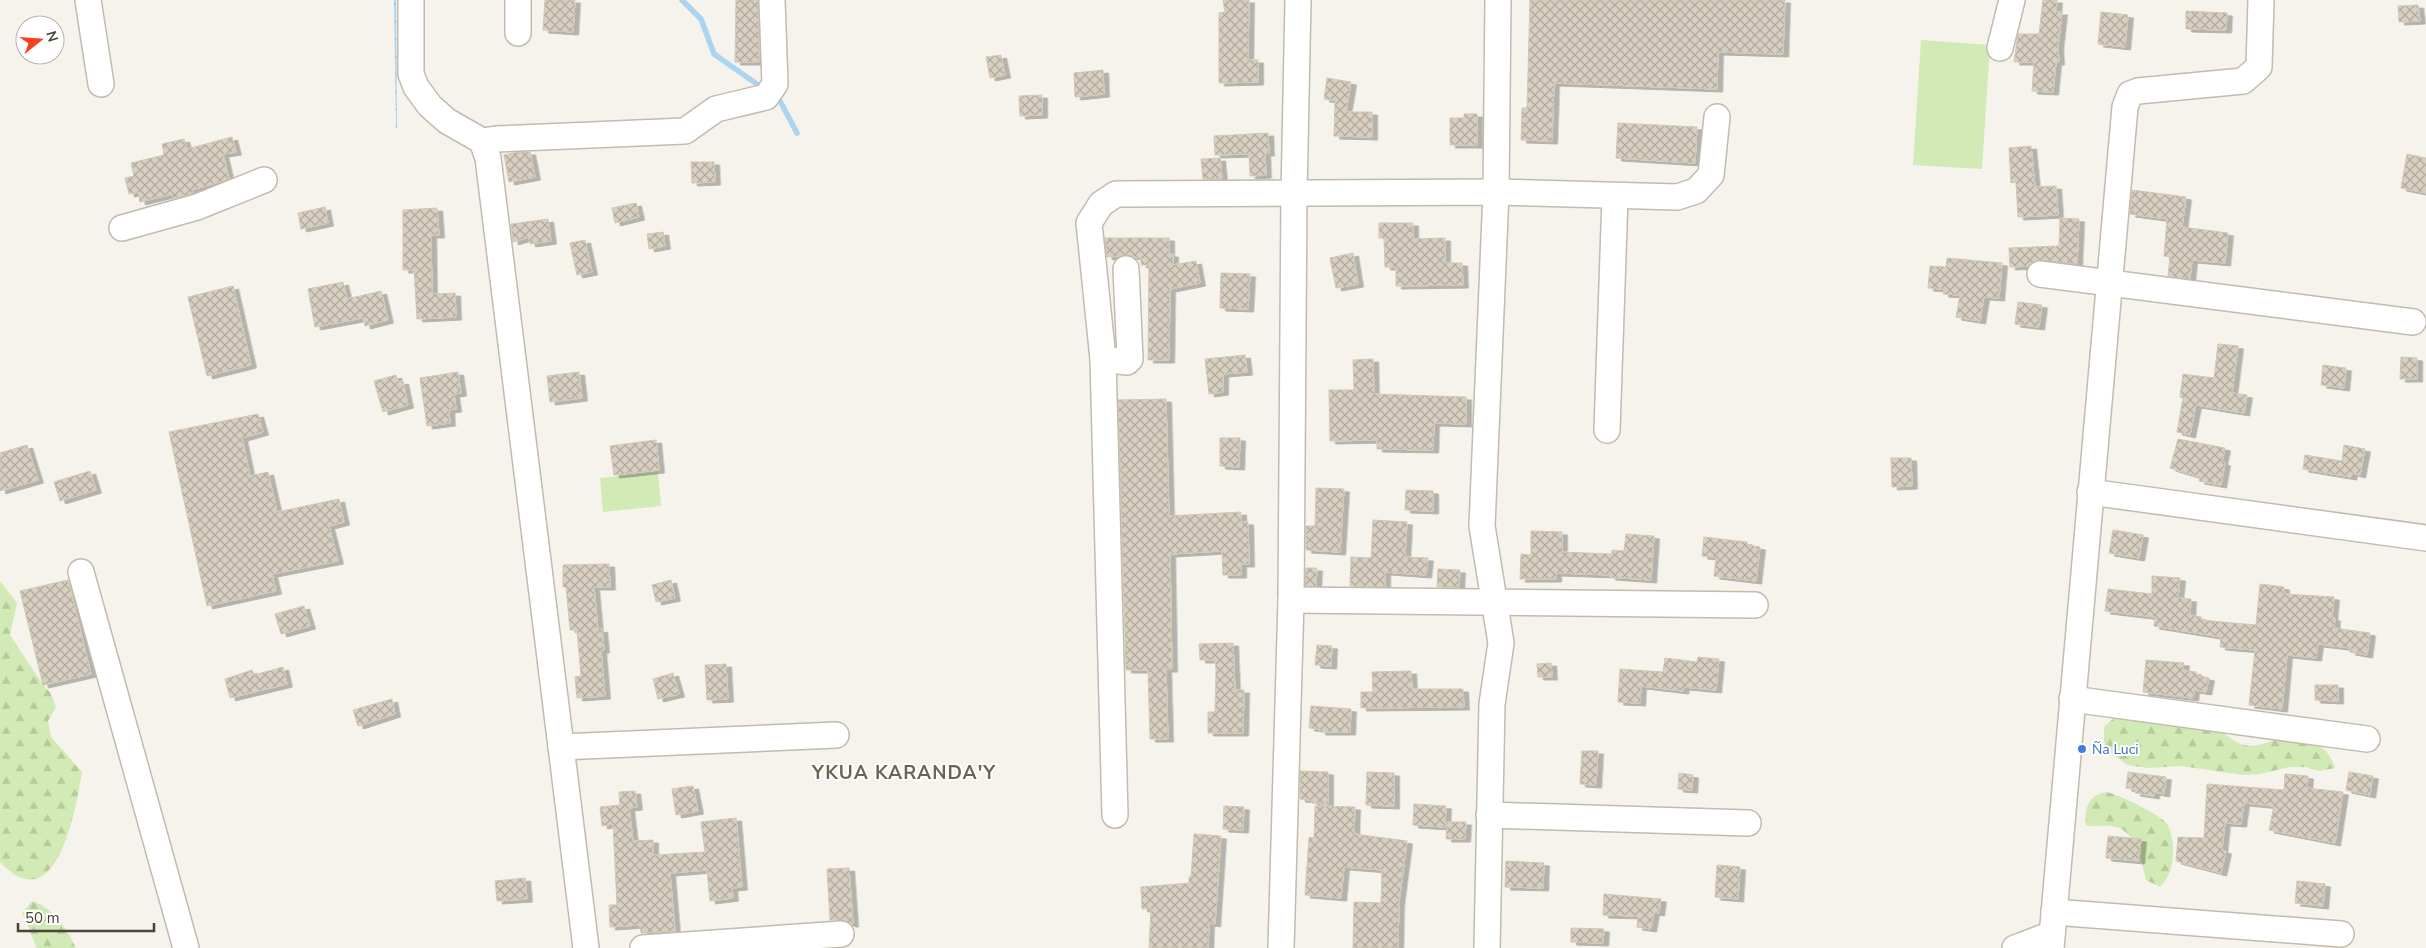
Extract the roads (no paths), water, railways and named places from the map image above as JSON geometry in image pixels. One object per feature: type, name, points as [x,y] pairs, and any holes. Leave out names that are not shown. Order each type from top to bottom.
[{"type":"street","points":[[88,0],[101,84]]},
{"type":"street","points":[[411,0],[411,74],[416,87],[430,106],[447,121],[482,142],[488,158],[586,948]]},
{"type":"street","points":[[518,0],[518,32]]},
{"type":"street","points":[[482,142],[506,138],[685,131],[716,109],[766,97],[775,84],[772,0]]},
{"type":"street","points":[[1281,948],[1291,600],[1294,194],[1298,0]]},
{"type":"street","points":[[1487,948],[1492,704],[1501,643],[1482,526],[1496,192],[1498,0]]},
{"type":"street","points":[[2000,48],[2012,0]]},
{"type":"street","points":[[2053,931],[2125,107],[2130,94],[2150,90],[2243,81],[2259,67],[2261,0]]},
{"type":"street","points":[[1115,815],[1103,359],[1089,223],[1101,204],[1116,194],[1496,192],[1615,197],[1678,197],[1696,191],[1711,175],[1717,116]]},
{"type":"street","points":[[122,228],[197,207],[264,180]]},
{"type":"street","points":[[1608,430],[1615,197]]},
{"type":"street","points":[[1103,359],[1127,362],[1130,359],[1126,269]]},
{"type":"street","points":[[2040,274],[2413,322]]},
{"type":"street","points":[[2090,492],[2426,538]]},
{"type":"street","points":[[80,572],[186,948]]},
{"type":"street","points":[[1291,600],[1755,605]]},
{"type":"street","points":[[2072,699],[2367,738]]},
{"type":"street","points":[[561,747],[836,735]]},
{"type":"street","points":[[1490,815],[1748,822]]},
{"type":"street","points":[[2015,948],[2053,931],[2341,934]]},
{"type":"street","points":[[643,948],[841,934]]},
{"type":"water","points":[[394,0],[396,0],[397,128],[396,128]]},
{"type":"waterway","points":[[682,0],[701,19],[714,54],[764,89]]},
{"type":"waterway","points":[[774,95],[779,99],[797,133]]},
{"type":"place","name":"Ña Luci","points":[[2082,749]]},
{"type":"district","name":"YKUA KARANDA'Y","points":[[904,772]]}]
